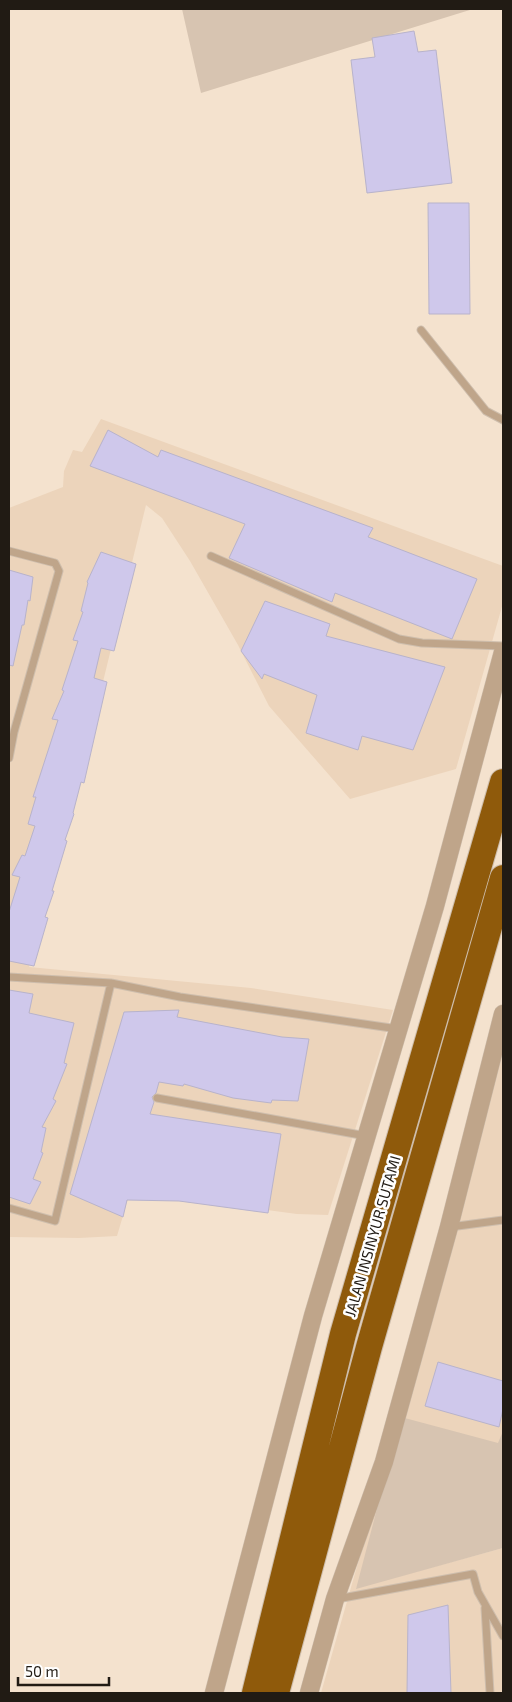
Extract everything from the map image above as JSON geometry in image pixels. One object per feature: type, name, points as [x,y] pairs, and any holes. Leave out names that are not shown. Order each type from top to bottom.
[{"type":"highway","name":"JALAN INSINYUR SUTAMI","points":[[255,1693],[343,1334],[503,782]]},
{"type":"highway","name":"JALAN INSINYUR SUTAMI","points":[[276,1693],[369,1347],[503,878]]},
{"type":"highway","points":[[242,1693],[268,1636]]},
{"type":"street","points":[[214,1693],[313,1316],[438,897],[503,652]]},
{"type":"street","points":[[310,1693],[334,1599],[384,1462],[449,1227],[503,1014]]},
{"type":"lane","points":[[421,330],[486,411],[503,420]]},
{"type":"lane","points":[[9,550],[55,563],[59,571],[14,732],[9,758]]},
{"type":"lane","points":[[211,556],[399,639],[422,643],[503,646]]},
{"type":"lane","points":[[9,977],[111,982],[180,997],[398,1029]]},
{"type":"lane","points":[[9,1208],[55,1221],[111,982]]},
{"type":"lane","points":[[157,1098],[367,1136]]},
{"type":"lane","points":[[449,1227],[503,1220]]},
{"type":"lane","points":[[334,1599],[473,1574],[478,1592],[503,1636]]},
{"type":"lane","points":[[485,1605],[490,1693]]},
{"type":"shaded area","points":[[182,9],[473,9],[201,93]]},
{"type":"shaded area","points":[[101,419],[503,566],[503,603],[456,769],[350,799],[269,706],[238,645],[190,561],[162,518],[146,505],[92,727],[29,967],[251,988],[393,1010],[328,1215],[297,1214],[130,1192],[117,1236],[79,1238],[9,1237],[9,508],[63,487],[64,471],[73,450],[82,452]]},
{"type":"shaded area","points":[[503,1052],[503,1431],[499,1443],[356,1588],[503,1548],[503,1693],[321,1693]]},
{"type":"shaded area","points":[[401,1417],[498,1443],[503,1431],[503,1548],[356,1589]]},
{"type":"building","points":[[414,31],[418,52],[436,50],[452,183],[367,193],[351,60],[375,57],[372,38]]},
{"type":"building","points":[[428,203],[469,203],[470,314],[429,314]]},
{"type":"building","points":[[108,430],[158,457],[161,450],[373,528],[368,537],[477,579],[452,639],[335,593],[332,602],[229,558],[245,524],[90,466]]},
{"type":"building","points":[[101,552],[136,564],[114,651],[101,648],[94,678],[107,682],[84,783],[81,782],[74,814],[65,840],[67,841],[45,917],[48,918],[34,966],[9,961],[9,912],[20,877],[12,875],[22,855],[25,856],[35,826],[28,824],[36,797],[33,797],[58,720],[52,719],[64,691],[62,690],[78,641],[73,640],[83,612],[81,611],[87,582]]},
{"type":"building","points":[[9,570],[33,577],[30,601],[28,600],[24,625],[22,625],[13,666],[9,665]]},
{"type":"building","points":[[265,601],[330,624],[326,636],[445,667],[413,750],[362,736],[358,750],[306,733],[317,695],[264,674],[262,679],[241,651]]},
{"type":"building","points":[[9,990],[33,994],[29,1013],[74,1023],[64,1063],[67,1064],[53,1099],[56,1101],[42,1127],[46,1128],[41,1152],[43,1153],[33,1179],[41,1182],[30,1204],[9,1197]]},
{"type":"building","points":[[179,1010],[177,1017],[282,1037],[309,1039],[298,1101],[272,1100],[271,1103],[233,1098],[184,1084],[183,1086],[159,1082],[156,1093],[152,1097],[154,1102],[150,1114],[281,1134],[268,1213],[179,1201],[127,1200],[123,1217],[70,1194],[124,1012]]},
{"type":"building","points":[[438,1362],[503,1381],[503,1409],[499,1427],[425,1406]]},
{"type":"building","points":[[448,1605],[451,1693],[407,1693],[408,1615]]}]
